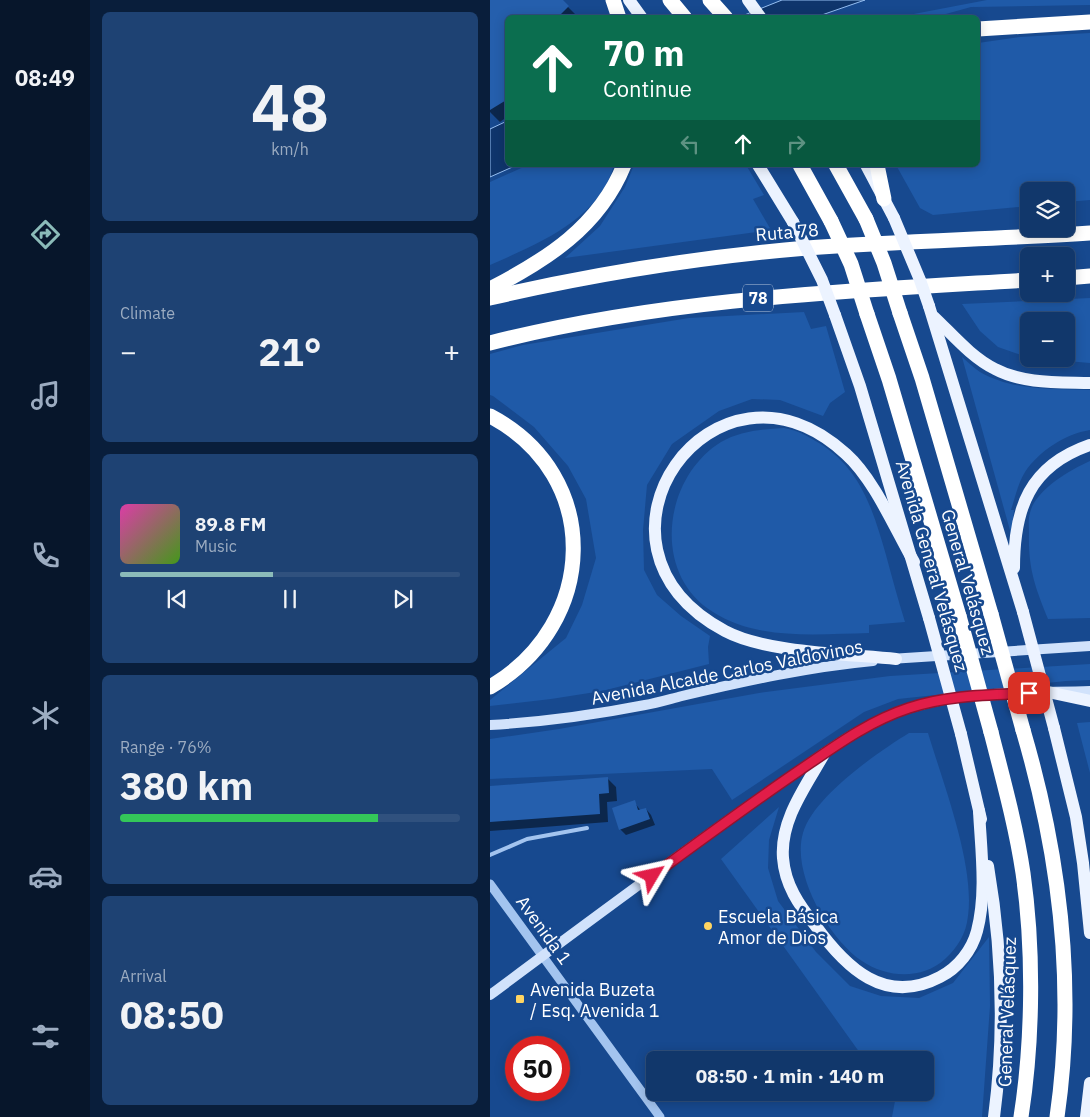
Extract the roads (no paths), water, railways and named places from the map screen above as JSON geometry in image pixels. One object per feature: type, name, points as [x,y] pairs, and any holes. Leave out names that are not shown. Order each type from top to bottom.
[{"type":"highway","points":[[613,0],[618,15]]},
{"type":"highway","points":[[670,0],[682,15]]},
{"type":"highway","points":[[712,2],[723,15]]},
{"type":"highway","points":[[980,29],[1090,22]]},
{"type":"highway","points":[[490,289],[544,258],[580,231],[608,196],[623,167]]},
{"type":"highway","name":"General Velásquez","points":[[801,167],[831,221],[851,264],[889,379],[992,732],[1023,874],[1028,929],[1030,978],[1027,1064],[1020,1117]]},
{"type":"highway","name":"General Velásquez","points":[[837,167],[866,219],[884,263],[922,378],[991,614],[1046,818],[1060,907],[1065,1002],[1064,1050],[1057,1117]]},
{"type":"highway","points":[[877,167],[884,199]]},
{"type":"highway","points":[[1075,231],[1090,225]]},
{"type":"highway","name":"Ruta 78","points":[[1075,234],[1090,233]]},
{"type":"highway","name":"Ruta 78","points":[[490,298],[609,274],[746,254],[865,244],[1020,237]]},
{"type":"highway","points":[[1075,277],[1090,276]]},
{"type":"highway","name":"78","points":[[490,343],[615,317],[697,305],[825,293],[1020,281]]},
{"type":"highway","points":[[490,416],[518,433],[534,449],[550,470],[567,506],[574,543],[574,564],[569,587],[552,627],[523,664],[490,687]]},
{"type":"main road","points":[[629,0],[640,15]]},
{"type":"main road","points":[[748,0],[759,15]]},
{"type":"main road","name":"Avenida General Velásquez","points":[[759,167],[793,222],[822,280],[835,315],[860,386],[914,562],[961,734],[980,811],[998,956],[1000,1028],[994,1117]]},
{"type":"main road","points":[[867,167],[894,218],[931,310],[1023,612],[1076,817],[1090,859]]},
{"type":"main road","points":[[931,310],[968,350],[996,370],[1012,376],[1030,379],[1090,383]]},
{"type":"main road","points":[[896,658],[822,652],[770,645],[748,640],[727,632],[709,622],[679,596],[669,581],[657,546],[654,526],[656,508],[661,490],[680,458],[707,433],[738,421],[758,418],[779,418],[802,424],[817,432],[834,443],[848,456],[863,474],[878,498],[914,562]]},
{"type":"main road","points":[[1014,581],[1014,550],[1018,524],[1023,504],[1031,487],[1054,464],[1067,455],[1090,445]]},
{"type":"main road","name":"Avenida Alcalde Carlos Valdovinos","points":[[490,725],[560,719],[647,705],[768,677],[837,665],[896,658],[1090,646]]},
{"type":"main road","points":[[490,994],[746,808],[866,726],[910,708],[971,695],[1090,690]]},
{"type":"main road","points":[[1048,692],[1090,701]]},
{"type":"main road","points":[[824,754],[788,820],[783,845],[785,872],[794,896],[828,944],[853,970],[877,983],[904,987],[932,982],[955,967],[972,945],[977,932],[981,902],[980,811]]},
{"type":"main road","points":[[1076,817],[1090,933]]},
{"type":"main road","points":[[1086,1117],[1090,1083]]},
{"type":"street","name":"Avenida 1","points":[[490,884],[660,1117]]},
{"type":"lane","points":[[490,855],[526,839],[587,828]]},
{"type":"place","name":"Escuela Básica Amor de Dios","points":[[708,926]]},
{"type":"place","name":"Avenida Buzeta / Esq. Avenida 1","points":[[520,999]]}]
